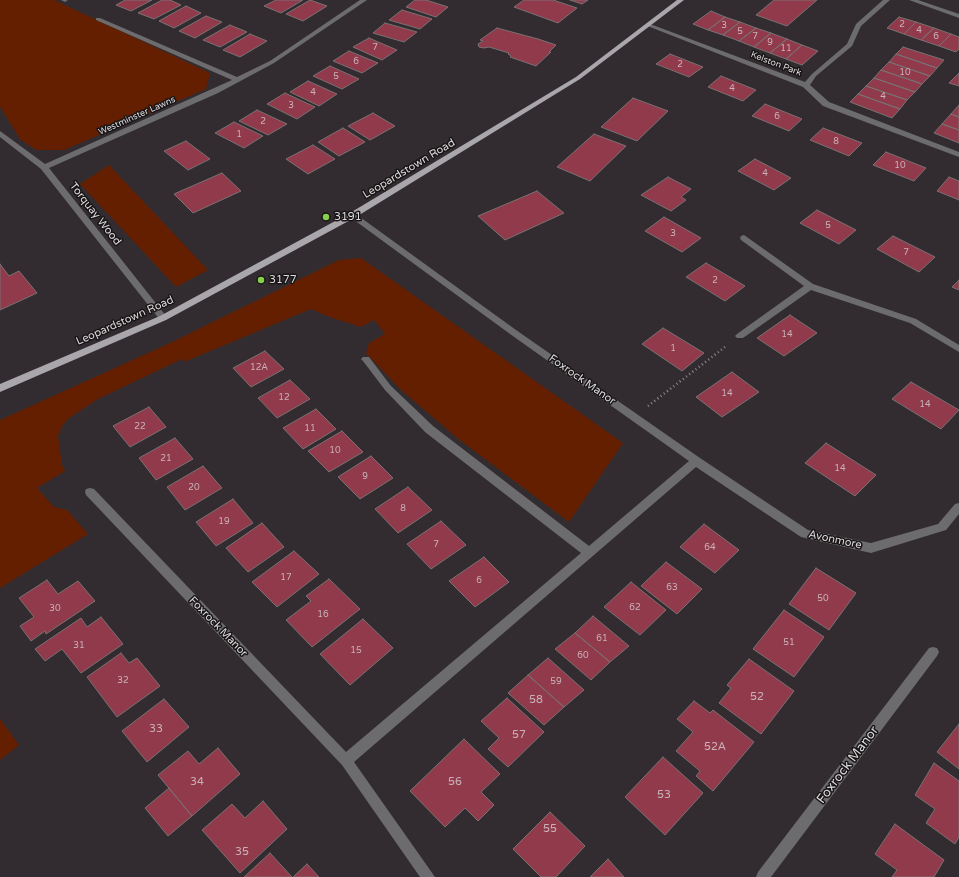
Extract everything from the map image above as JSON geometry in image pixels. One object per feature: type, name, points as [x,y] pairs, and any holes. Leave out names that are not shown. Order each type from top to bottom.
[{"type":"main road","name":"Leopardstown Road","points":[[0,388],[163,318],[353,215],[578,78],[681,0]]},
{"type":"street","name":"Westminster Lawns","points":[[44,167],[214,91],[272,62],[364,0]]},
{"type":"street","points":[[806,85],[814,75],[850,45],[858,25],[887,0]]},
{"type":"street","points":[[912,0],[959,16]]},
{"type":"street","points":[[98,19],[236,79]]},
{"type":"street","name":"Kelston Park","points":[[648,25],[806,85],[826,104],[959,155]]},
{"type":"street","name":"Torquay Wood","points":[[0,132],[44,167],[163,318]]},
{"type":"street","name":"Foxrock Manor","points":[[353,215],[507,328],[696,461]]},
{"type":"street","points":[[744,238],[810,286],[913,321],[959,349]]},
{"type":"street","points":[[740,336],[810,286]]},
{"type":"street","points":[[366,359],[388,388],[429,429],[589,553]]},
{"type":"street","points":[[346,761],[696,461]]},
{"type":"street","name":"Avonmore","points":[[696,461],[805,534],[871,548],[942,527],[959,507]]},
{"type":"street","name":"Foxrock Manor","points":[[90,492],[346,761],[428,877]]},
{"type":"street","name":"Foxrock Manor","points":[[763,877],[933,652]]},
{"type":"path","points":[[633,417],[740,336]]},
{"type":"shaded area","points":[[0,0],[54,0],[210,73],[206,89],[64,150],[36,150],[20,139],[0,107]]},
{"type":"shaded area","points":[[109,165],[208,270],[176,287],[80,184]]},
{"type":"shaded area","points":[[361,258],[623,443],[569,522],[457,438],[400,389],[366,353],[369,343],[385,334],[374,320],[361,327],[329,317],[311,309],[184,362],[182,359],[98,399],[69,418],[62,426],[58,436],[62,465],[65,471],[37,488],[54,507],[67,510],[88,534],[0,588],[0,420],[170,343],[339,260]]},
{"type":"shaded area","points":[[0,719],[19,745],[0,760]]},
{"type":"building","points":[[125,0],[152,0],[131,11],[116,5]]},
{"type":"building","points":[[162,0],[170,0],[181,5],[154,19],[138,13]]},
{"type":"building","points":[[276,0],[303,0],[281,13],[264,6]]},
{"type":"building","points":[[310,0],[327,6],[303,21],[286,14]]},
{"type":"building","points":[[415,0],[426,0],[448,7],[436,17],[406,7]]},
{"type":"building","points":[[524,0],[553,0],[577,8],[558,23],[514,7]]},
{"type":"building","points":[[570,0],[588,0],[582,4]]},
{"type":"building","points":[[774,0],[817,0],[787,26],[756,15]]},
{"type":"building","points":[[186,6],[201,13],[174,28],[159,21]]},
{"type":"building","points":[[402,10],[432,19],[420,29],[389,20]]},
{"type":"building","points":[[711,11],[725,17],[708,30],[693,24]]},
{"type":"building","points":[[206,16],[222,22],[195,38],[179,31]]},
{"type":"building","points":[[725,17],[740,22],[723,35],[708,30]]},
{"type":"building","points":[[899,17],[916,22],[904,34],[887,28]]},
{"type":"building","points":[[740,22],[756,28],[739,41],[723,35]]},
{"type":"building","points":[[916,22],[934,28],[921,40],[904,34]]},
{"type":"building","points":[[385,23],[417,32],[404,42],[373,33]]},
{"type":"building","points":[[230,25],[247,32],[220,47],[203,40]]},
{"type":"building","points":[[497,28],[556,45],[549,52],[551,52],[536,66],[510,57],[511,56],[508,54],[509,53],[489,47],[479,47],[478,44],[483,41],[480,40]]},
{"type":"building","points":[[756,28],[771,33],[754,47],[739,41]]},
{"type":"building","points":[[934,28],[951,34],[939,46],[921,40]]},
{"type":"building","points":[[771,33],[787,39],[770,53],[754,47]]},
{"type":"building","points":[[250,34],[267,41],[240,57],[223,50]]},
{"type":"building","points":[[951,34],[959,37],[959,49],[956,52],[939,46]]},
{"type":"building","points":[[369,38],[397,50],[382,60],[353,47]]},
{"type":"building","points":[[787,39],[802,45],[786,59],[770,53]]},
{"type":"building","points":[[802,45],[818,51],[802,65],[786,59]]},
{"type":"building","points":[[903,47],[944,60],[937,68],[896,54]]},
{"type":"building","points":[[349,51],[378,63],[362,73],[333,61]]},
{"type":"building","points":[[670,54],[703,67],[689,77],[656,64]]},
{"type":"building","points":[[896,54],[937,68],[930,76],[889,62]]},
{"type":"building","points":[[889,62],[930,76],[922,84],[881,70]]},
{"type":"building","points":[[330,66],[359,79],[342,89],[313,76]]},
{"type":"building","points":[[881,70],[922,84],[915,92],[874,78]]},
{"type":"building","points":[[959,73],[959,86],[949,83]]},
{"type":"building","points":[[721,76],[756,90],[743,101],[708,87]]},
{"type":"building","points":[[874,78],[915,92],[907,100],[866,86]]},
{"type":"building","points":[[308,81],[337,94],[319,106],[290,92]]},
{"type":"building","points":[[866,86],[907,100],[900,109],[858,94]]},
{"type":"building","points":[[285,93],[315,107],[297,119],[267,104]]},
{"type":"building","points":[[858,94],[900,109],[892,118],[850,102]]},
{"type":"building","points":[[633,98],[668,111],[637,141],[601,127]]},
{"type":"building","points":[[765,104],[802,119],[789,131],[752,116]]},
{"type":"building","points":[[959,105],[959,117],[951,114]]},
{"type":"building","points":[[257,110],[287,124],[268,135],[239,121]]},
{"type":"building","points":[[373,113],[395,126],[370,140],[348,126]]},
{"type":"building","points":[[951,114],[959,117],[959,130],[942,124]]},
{"type":"building","points":[[234,122],[263,136],[244,148],[215,133]]},
{"type":"building","points":[[942,124],[959,130],[959,143],[934,133]]},
{"type":"building","points":[[343,128],[365,142],[339,156],[318,142]]},
{"type":"building","points":[[823,128],[862,143],[849,156],[810,140]]},
{"type":"building","points":[[594,134],[626,146],[590,181],[557,167]]},
{"type":"building","points":[[186,141],[210,159],[188,170],[164,151]]},
{"type":"building","points":[[313,145],[335,159],[308,174],[286,159]]},
{"type":"building","points":[[886,152],[926,168],[914,181],[873,165]]},
{"type":"building","points":[[755,159],[791,178],[774,190],[738,171]]},
{"type":"building","points":[[222,173],[241,191],[193,213],[174,194]]},
{"type":"building","points":[[668,177],[691,189],[681,197],[686,200],[671,211],[641,195]]},
{"type":"building","points":[[949,177],[959,181],[959,200],[937,191]]},
{"type":"building","points":[[537,191],[564,213],[505,240],[478,216]]},
{"type":"building","points":[[817,210],[856,230],[839,244],[800,223]]},
{"type":"building","points":[[664,217],[701,238],[682,252],[645,231]]},
{"type":"building","points":[[893,236],[935,257],[919,272],[877,249]]},
{"type":"building","points":[[706,263],[745,286],[725,301],[686,277]]},
{"type":"building","points":[[0,264],[9,276],[19,271],[37,293],[0,310]]},
{"type":"building","points":[[959,280],[959,290],[952,287]]},
{"type":"building","points":[[790,315],[817,333],[784,356],[757,338]]},
{"type":"building","points":[[663,328],[704,353],[682,371],[642,344]]},
{"type":"building","points":[[265,351],[284,369],[251,387],[233,368]]},
{"type":"building","points":[[732,372],[759,392],[722,417],[696,397]]},
{"type":"building","points":[[290,380],[310,399],[277,418],[258,398]]},
{"type":"building","points":[[911,382],[959,410],[941,429],[892,399]]},
{"type":"building","points":[[149,407],[166,427],[130,447],[113,426]]},
{"type":"building","points":[[316,409],[336,429],[303,449],[283,428]]},
{"type":"building","points":[[342,431],[363,452],[329,472],[308,451]]},
{"type":"building","points":[[175,438],[193,459],[156,480],[139,458]]},
{"type":"building","points":[[826,443],[876,475],[855,496],[805,463]]},
{"type":"building","points":[[371,456],[393,478],[360,499],[338,477]]},
{"type":"building","points":[[203,466],[222,488],[185,510],[167,487]]},
{"type":"building","points":[[408,487],[432,510],[398,533],[375,509]]},
{"type":"building","points":[[233,499],[253,523],[216,546],[196,522]]},
{"type":"building","points":[[441,521],[466,545],[431,569],[407,544]]},
{"type":"building","points":[[262,523],[284,547],[248,572],[226,548]]},
{"type":"building","points":[[704,524],[739,550],[715,573],[680,547]]},
{"type":"building","points":[[294,551],[319,574],[277,607],[252,582]]},
{"type":"building","points":[[484,557],[509,582],[475,607],[449,581]]},
{"type":"building","points":[[666,562],[702,589],[677,614],[641,586]]},
{"type":"building","points":[[816,568],[856,593],[829,630],[789,604]]},
{"type":"building","points":[[329,579],[360,609],[312,647],[286,620],[311,601],[306,596]]},
{"type":"building","points":[[47,580],[58,594],[78,581],[95,601],[46,634],[45,631],[31,641],[20,626],[34,617],[19,598]]},
{"type":"building","points":[[631,582],[666,610],[640,635],[604,607]]},
{"type":"building","points":[[784,610],[824,637],[794,677],[753,649]]},
{"type":"building","points":[[593,616],[629,646],[610,662],[575,633]]},
{"type":"building","points":[[101,617],[123,644],[81,673],[62,649],[45,661],[35,649],[81,618],[87,627]]},
{"type":"building","points":[[363,619],[393,648],[350,685],[320,654]]},
{"type":"building","points":[[575,633],[610,662],[591,680],[555,649]]},
{"type":"building","points":[[121,653],[129,663],[137,658],[160,686],[117,717],[87,677]]},
{"type":"building","points":[[548,658],[584,690],[564,707],[528,675]]},
{"type":"building","points":[[749,659],[794,691],[761,734],[719,703],[731,688],[727,685]]},
{"type":"building","points":[[528,675],[564,707],[544,725],[508,693]]},
{"type":"building","points":[[507,698],[544,732],[508,767],[488,749],[499,738],[481,721]]},
{"type":"building","points":[[164,699],[189,727],[147,762],[122,731]]},
{"type":"building","points":[[694,701],[710,713],[713,710],[754,742],[713,791],[696,776],[700,771],[676,751],[693,732],[677,719]]},
{"type":"building","points":[[959,724],[959,769],[937,752]]},
{"type":"building","points":[[464,739],[500,774],[481,792],[494,805],[478,821],[465,808],[445,827],[410,791]]},
{"type":"building","points":[[218,748],[240,774],[192,816],[158,775],[188,751],[199,764]]},
{"type":"building","points":[[663,757],[703,793],[665,835],[625,797]]},
{"type":"building","points":[[934,763],[959,781],[959,837],[955,844],[926,823],[935,809],[915,795]]},
{"type":"building","points":[[169,788],[192,816],[168,836],[145,808]]},
{"type":"building","points":[[263,801],[287,829],[240,873],[202,830],[232,804],[245,818]]},
{"type":"building","points":[[550,812],[585,846],[556,877],[541,877],[513,849]]},
{"type":"building","points":[[895,824],[944,860],[934,877],[892,877],[897,870],[875,854]]},
{"type":"building","points":[[270,853],[292,877],[244,877]]},
{"type":"building","points":[[608,859],[624,877],[590,877]]},
{"type":"building","points":[[307,864],[319,877],[293,877]]},
{"type":"place","name":"3191","points":[[326,217]]},
{"type":"place","name":"3177","points":[[261,280]]}]
